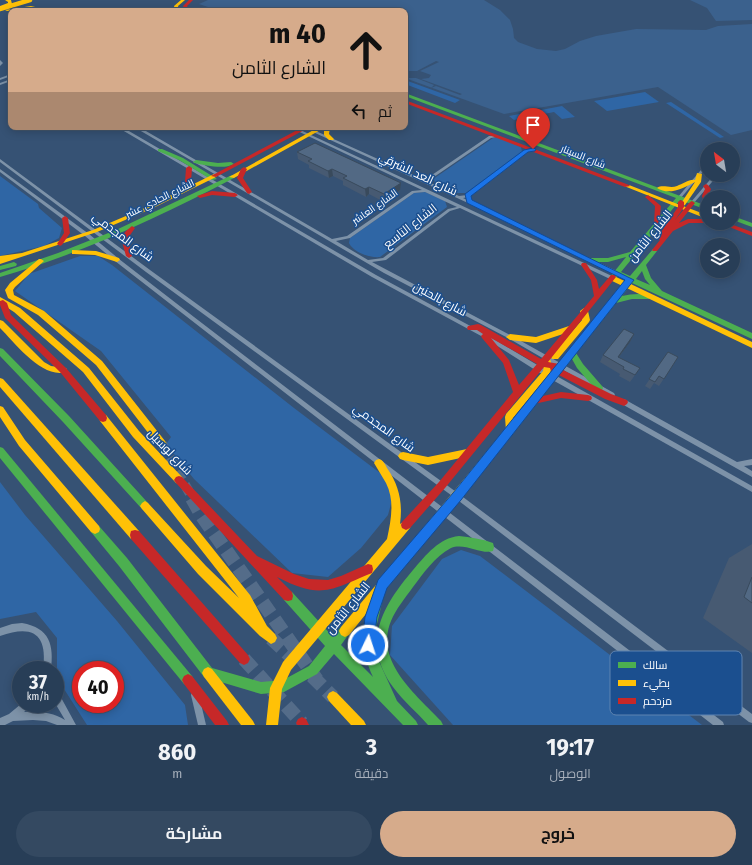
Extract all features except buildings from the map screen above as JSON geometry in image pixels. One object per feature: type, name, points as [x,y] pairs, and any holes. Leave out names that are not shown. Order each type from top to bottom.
[{"type":"main road","points":[[3,7],[18,5],[19,2],[17,0]]},
{"type":"main road","points":[[3,7],[22,5],[25,0]]},
{"type":"main road","points":[[3,7],[30,0]]},
{"type":"main road","points":[[43,0],[41,4],[48,8]]},
{"type":"main road","points":[[176,8],[183,0]]},
{"type":"main road","points":[[186,8],[185,6],[191,0]]},
{"type":"main road","points":[[3,7],[36,8]]},
{"type":"main road","name":"شارع السينار","points":[[408,97],[444,109],[683,204],[700,213]]},
{"type":"main road","name":"شارع السينار","points":[[408,102],[613,181],[640,188]]},
{"type":"main road","name":"الشارع الحادي عشر","points":[[241,166],[257,153],[304,130]]},
{"type":"main road","name":"الشارع الحادي عشر","points":[[0,262],[45,250],[91,233],[176,194],[215,179],[304,130]]},
{"type":"main road","points":[[327,130],[326,134],[331,139]]},
{"type":"main road","points":[[160,150],[181,159],[215,179]]},
{"type":"main road","points":[[171,207],[189,194],[251,160],[257,153]]},
{"type":"main road","points":[[176,194],[188,182],[192,165],[241,166],[240,178],[249,192]]},
{"type":"main road","points":[[640,188],[674,189],[696,178],[698,182],[662,233],[657,247]]},
{"type":"main road","name":"الشارع الحادي عشر","points":[[0,275],[95,242],[138,223],[186,200],[215,179]]},
{"type":"main road","points":[[613,181],[626,182],[700,210]]},
{"type":"main road","points":[[706,186],[708,190]]},
{"type":"main road","points":[[640,188],[659,206],[660,212],[658,225]]},
{"type":"main road","points":[[186,200],[212,193],[235,195]]},
{"type":"main road","name":"شارع السينار","points":[[683,204],[700,207]]},
{"type":"main road","name":"الشارع الثامن","points":[[208,673],[252,688],[276,688],[289,685],[313,670],[382,584],[444,512],[534,402],[550,367],[572,328],[596,295],[658,225],[683,204]]},
{"type":"main road","name":"الشارع الثامن","points":[[272,725],[276,688],[286,666],[371,568],[428,499],[442,485],[467,452],[518,393],[550,367],[572,354],[670,231],[683,204]]},
{"type":"main road","points":[[60,244],[67,233],[65,218]]},
{"type":"main road","points":[[670,231],[688,221],[700,221]]},
{"type":"main road","points":[[740,221],[752,225]]},
{"type":"main road","points":[[129,256],[128,250],[123,241],[124,236],[138,223]]},
{"type":"main road","points":[[740,227],[752,230]]},
{"type":"main road","points":[[740,229],[752,234]]},
{"type":"main road","points":[[0,268],[36,256],[45,250]]},
{"type":"main road","points":[[65,253],[91,252],[117,260]]},
{"type":"main road","points":[[596,295],[594,280],[587,262],[608,260],[634,253]]},
{"type":"main road","points":[[0,258],[27,254]]},
{"type":"main road","points":[[41,261],[12,285],[9,290],[11,296],[41,313],[100,363],[162,444]]},
{"type":"main road","points":[[643,265],[648,279],[662,294]]},
{"type":"main road","name":"شارع العد الشرقي","points":[[614,276],[662,294],[752,336]]},
{"type":"main road","name":"شارع العد الشرقي","points":[[628,282],[653,299],[752,345]]},
{"type":"main road","points":[[614,301],[632,296],[653,299]]},
{"type":"main road","points":[[0,351],[66,419],[202,570],[268,635],[246,599],[63,370],[8,316],[1,301]]},
{"type":"main road","name":"شارع لوسيل","points":[[1,301],[17,310],[86,370],[136,434],[256,560],[317,629],[412,725]]},
{"type":"main road","points":[[510,431],[510,417],[586,320],[584,312]]},
{"type":"main road","points":[[0,323],[41,364],[50,369],[63,370]]},
{"type":"main road","points":[[471,328],[478,327],[608,397],[624,402]]},
{"type":"main road","points":[[510,337],[536,340],[546,338],[572,328]]},
{"type":"main road","points":[[485,336],[499,349],[506,361],[515,379],[518,393]]},
{"type":"main road","points":[[572,354],[599,388]]},
{"type":"main road","points":[[0,380],[244,659]]},
{"type":"main road","points":[[534,402],[557,394],[570,394],[588,398]]},
{"type":"main road","points":[[0,410],[22,443],[123,562],[249,725]]},
{"type":"main road","points":[[0,451],[192,685],[223,725]]},
{"type":"main road","points":[[403,456],[428,461],[467,452]]},
{"type":"main road","points":[[379,463],[394,486],[398,500],[397,522],[391,544]]},
{"type":"main road","points":[[437,725],[407,692],[386,664],[383,642],[386,619],[422,568],[440,548],[450,543],[460,542],[489,547]]},
{"type":"main road","points":[[256,560],[302,582],[316,586],[328,584],[371,568]]},
{"type":"main road","points":[[382,584],[371,617],[368,645],[374,666],[388,690],[395,709]]},
{"type":"main road","points":[[333,697],[360,725]]},
{"type":"street","points":[[0,61],[2,63],[0,65]]},
{"type":"street","name":"شارع بالحنين","points":[[124,130],[160,150],[192,165],[215,179],[249,192],[386,272],[510,337],[588,398],[752,490]]},
{"type":"street","name":"شارع بالحنين","points":[[140,130],[215,179],[235,195],[374,276],[485,336],[550,367],[599,388],[752,474]]},
{"type":"street","name":"شارع العد الشرقي","points":[[304,130],[331,139],[421,179],[614,276]]},
{"type":"street","name":"شارع العد الشرقي","points":[[304,130],[462,208],[587,262],[614,276]]},
{"type":"street","points":[[421,179],[430,178],[491,135]]},
{"type":"street","points":[[458,197],[468,196],[528,149]]},
{"type":"street","name":"شارع المجدمي","points":[[0,160],[91,233],[95,242],[117,260],[624,651]]},
{"type":"street","name":"شارع المجدمي","points":[[0,170],[65,218],[91,233],[104,238],[129,256],[457,496],[662,651]]},
{"type":"street","points":[[696,178],[700,173]]},
{"type":"street","points":[[430,178],[431,184]]},
{"type":"street","name":"الشارع الثامن","points":[[683,204],[710,182]]},
{"type":"street","name":"الشارع العاشر","points":[[412,184],[413,192]]},
{"type":"street","name":"الشارع العاشر","points":[[332,240],[348,238],[413,192],[426,191]]},
{"type":"street","points":[[468,196],[469,202]]},
{"type":"street","name":"الشارع التاسع","points":[[448,201],[450,206],[449,210]]},
{"type":"street","name":"الشارع التاسع","points":[[368,261],[384,259],[449,210],[462,208]]},
{"type":"street","name":"الشارع العاشر","points":[[347,249],[346,242],[348,238]]},
{"type":"street","name":"الشارع التاسع","points":[[384,259],[383,264],[386,272]]},
{"type":"street","points":[[736,466],[752,463]]},
{"type":"street","points":[[0,632],[18,626],[29,627],[38,632],[45,639],[49,648],[48,661]]},
{"type":"street","points":[[192,685],[202,725]]},
{"type":"street","points":[[64,711],[72,725]]},
{"type":"street","name":"شارع المجدمي","points":[[742,711],[752,719]]},
{"type":"street","points":[[0,723],[17,713]]},
{"type":"street","points":[[12,717],[43,715],[52,717],[64,725]]},
{"type":"street","name":"شارع المجدمي","points":[[707,715],[720,725]]},
{"type":"shaded area","points":[[208,0],[484,0],[500,10],[510,20],[514,38],[518,42],[537,49],[556,51],[565,49],[580,41],[596,36],[636,29],[706,30],[718,26],[752,24],[752,130],[731,135],[658,87],[504,114],[408,79],[408,8],[211,8],[199,4]]},
{"type":"shaded area","points":[[690,0],[752,0],[752,20],[716,21],[707,8]]},
{"type":"shaded area","points":[[408,81],[460,100],[455,103],[408,85]]},
{"type":"shaded area","points":[[645,92],[659,102],[607,111],[594,101]]},
{"type":"shaded area","points":[[671,102],[724,137],[720,138],[666,103]]},
{"type":"shaded area","points":[[562,106],[575,117],[562,119],[554,112],[514,120],[509,116]]},
{"type":"shaded area","points":[[493,138],[500,138],[521,147],[522,152],[466,193],[455,193],[435,183],[434,179],[436,177]]},
{"type":"shaded area","points":[[0,176],[38,204],[39,208],[62,228],[59,238],[44,246],[0,256]]},
{"type":"shaded area","points":[[425,192],[445,201],[447,207],[380,257],[372,257],[363,254],[351,247],[349,243],[350,238],[414,193]]},
{"type":"shaded area","points":[[80,256],[98,256],[112,265],[294,408],[396,485],[388,515],[361,548],[328,577],[292,573],[194,479],[166,444],[171,437],[101,351],[15,291],[29,274]]},
{"type":"shaded area","points":[[0,482],[25,515],[117,621],[185,705],[188,725],[87,725],[79,713],[124,713],[124,661],[72,661],[72,702],[64,689],[64,661],[57,661],[57,638],[36,612],[0,619]]},
{"type":"shaded area","points":[[461,550],[480,556],[610,655],[610,715],[689,715],[702,725],[453,725],[390,655],[392,626],[442,559]]},
{"type":"pier","points":[[436,61],[439,62],[420,71],[431,75],[429,78],[421,79],[462,94],[460,95],[436,86],[431,88],[434,85],[416,78],[408,78],[408,71],[417,71]]},
{"type":"tunnel","points":[[162,444],[193,499]]},
{"type":"tunnel","points":[[192,498],[202,516],[317,680]]},
{"type":"tunnel","points":[[271,638],[299,664]]},
{"type":"tunnel","points":[[244,659],[302,723]]},
{"type":"tunnel","points":[[312,676],[333,697]]},
{"type":"traffic: fast","points":[[408,95],[700,205]]},
{"type":"traffic: fast","points":[[160,150],[181,159],[214,179]]},
{"type":"traffic: fast","points":[[196,162],[218,165],[231,164]]},
{"type":"traffic: fast","points":[[0,275],[60,255],[147,219],[232,177]]},
{"type":"traffic: fast","points":[[613,277],[679,198]]},
{"type":"traffic: fast","points":[[740,221],[752,225]]},
{"type":"traffic: fast","points":[[506,435],[655,250]]},
{"type":"traffic: fast","points":[[590,260],[608,260],[634,253]]},
{"type":"traffic: fast","points":[[0,268],[14,264]]},
{"type":"traffic: fast","points":[[643,265],[648,279],[659,291]]},
{"type":"traffic: fast","points":[[617,273],[752,336]]},
{"type":"traffic: fast","points":[[614,301],[632,296],[646,297]]},
{"type":"traffic: fast","points":[[0,351],[66,419],[145,506]]},
{"type":"traffic: fast","points":[[572,353],[580,366],[599,388]]},
{"type":"traffic: fast","points":[[0,451],[188,680]]},
{"type":"traffic: fast","points":[[95,529],[123,562],[208,673]]},
{"type":"traffic: fast","points":[[437,725],[405,692],[391,673],[386,663],[382,648],[382,636],[386,619],[414,577],[443,547],[454,542],[470,542],[489,547]]},
{"type":"traffic: fast","points":[[380,590],[370,628],[369,647],[374,666],[393,706]]},
{"type":"traffic: fast","points":[[288,596],[317,629],[412,725]]},
{"type":"traffic: fast","points":[[208,673],[261,688],[284,686],[313,670],[345,631]]},
{"type":"traffic: slow","points":[[0,7],[10,4],[10,1],[7,0]]},
{"type":"traffic: slow","points":[[0,9],[30,0]]},
{"type":"traffic: slow","points":[[176,8],[176,6],[183,0]]},
{"type":"traffic: slow","points":[[23,8],[36,8]]},
{"type":"traffic: slow","points":[[232,177],[318,130]]},
{"type":"traffic: slow","points":[[327,130],[326,134],[331,139]]},
{"type":"traffic: slow","points":[[683,204],[698,182],[699,174]]},
{"type":"traffic: slow","points":[[0,262],[95,231],[149,208],[214,176]]},
{"type":"traffic: slow","points":[[660,188],[676,189],[693,181]]},
{"type":"traffic: slow","points":[[627,186],[700,214]]},
{"type":"traffic: slow","points":[[74,252],[96,253],[117,260]]},
{"type":"traffic: slow","points":[[0,258],[27,254]]},
{"type":"traffic: slow","points":[[41,261],[12,285],[9,290],[11,296],[41,313],[99,363],[162,444]]},
{"type":"traffic: slow","points":[[612,278],[752,345]]},
{"type":"traffic: slow","points":[[0,300],[17,310],[86,370],[136,434],[179,480]]},
{"type":"traffic: slow","points":[[555,357],[586,320],[584,311]]},
{"type":"traffic: slow","points":[[0,323],[41,364],[50,369],[63,370]]},
{"type":"traffic: slow","points":[[510,337],[536,340],[569,329]]},
{"type":"traffic: slow","points":[[510,431],[509,417],[546,373],[548,368],[547,361]]},
{"type":"traffic: slow","points":[[0,381],[135,535]]},
{"type":"traffic: slow","points":[[0,410],[22,443],[95,529]]},
{"type":"traffic: slow","points":[[103,418],[246,599],[264,632]]},
{"type":"traffic: slow","points":[[345,631],[506,435]]},
{"type":"traffic: slow","points":[[403,456],[428,461],[467,453]]},
{"type":"traffic: slow","points":[[379,463],[391,483],[396,500],[397,509],[392,541]]},
{"type":"traffic: slow","points":[[145,506],[202,570],[271,638]]},
{"type":"traffic: slow","points":[[272,725],[276,688],[287,666],[406,525]]},
{"type":"traffic: slow","points":[[208,673],[249,725]]},
{"type":"traffic: slow","points":[[333,697],[360,725]]},
{"type":"traffic: jam","points":[[186,8],[185,6],[191,0]]},
{"type":"traffic: jam","points":[[408,102],[627,186]]},
{"type":"traffic: jam","points":[[214,176],[301,130]]},
{"type":"traffic: jam","points":[[182,189],[188,182],[189,168]]},
{"type":"traffic: jam","points":[[244,169],[240,178],[249,192]]},
{"type":"traffic: jam","points":[[706,186],[708,190]]},
{"type":"traffic: jam","points":[[200,196],[212,193],[235,195]]},
{"type":"traffic: jam","points":[[648,197],[658,206],[657,224]]},
{"type":"traffic: jam","points":[[660,238],[681,207],[681,202]]},
{"type":"traffic: jam","points":[[655,250],[692,203]]},
{"type":"traffic: jam","points":[[60,244],[67,233],[65,218]]},
{"type":"traffic: jam","points":[[674,229],[688,221],[700,221]]},
{"type":"traffic: jam","points":[[129,256],[124,238],[132,228]]},
{"type":"traffic: jam","points":[[740,230],[752,234]]},
{"type":"traffic: jam","points":[[584,265],[594,280],[597,295]]},
{"type":"traffic: jam","points":[[406,525],[442,485],[613,277]]},
{"type":"traffic: jam","points":[[3,303],[8,316],[63,370],[103,418]]},
{"type":"traffic: jam","points":[[471,328],[478,327],[543,364],[562,367]]},
{"type":"traffic: jam","points":[[485,336],[506,362],[518,393]]},
{"type":"traffic: jam","points":[[554,369],[608,397],[624,402]]},
{"type":"traffic: jam","points":[[534,401],[561,395],[588,398]]},
{"type":"traffic: jam","points":[[179,480],[288,596]]},
{"type":"traffic: jam","points":[[135,535],[244,659]]},
{"type":"traffic: jam","points":[[258,561],[300,582],[319,586],[338,582],[368,569]]},
{"type":"traffic: jam","points":[[188,680],[223,725]]},
{"type":"route","points":[[368,645],[371,617],[382,584],[457,496],[562,367],[630,280],[469,202],[468,196],[526,151],[533,149]]}]
